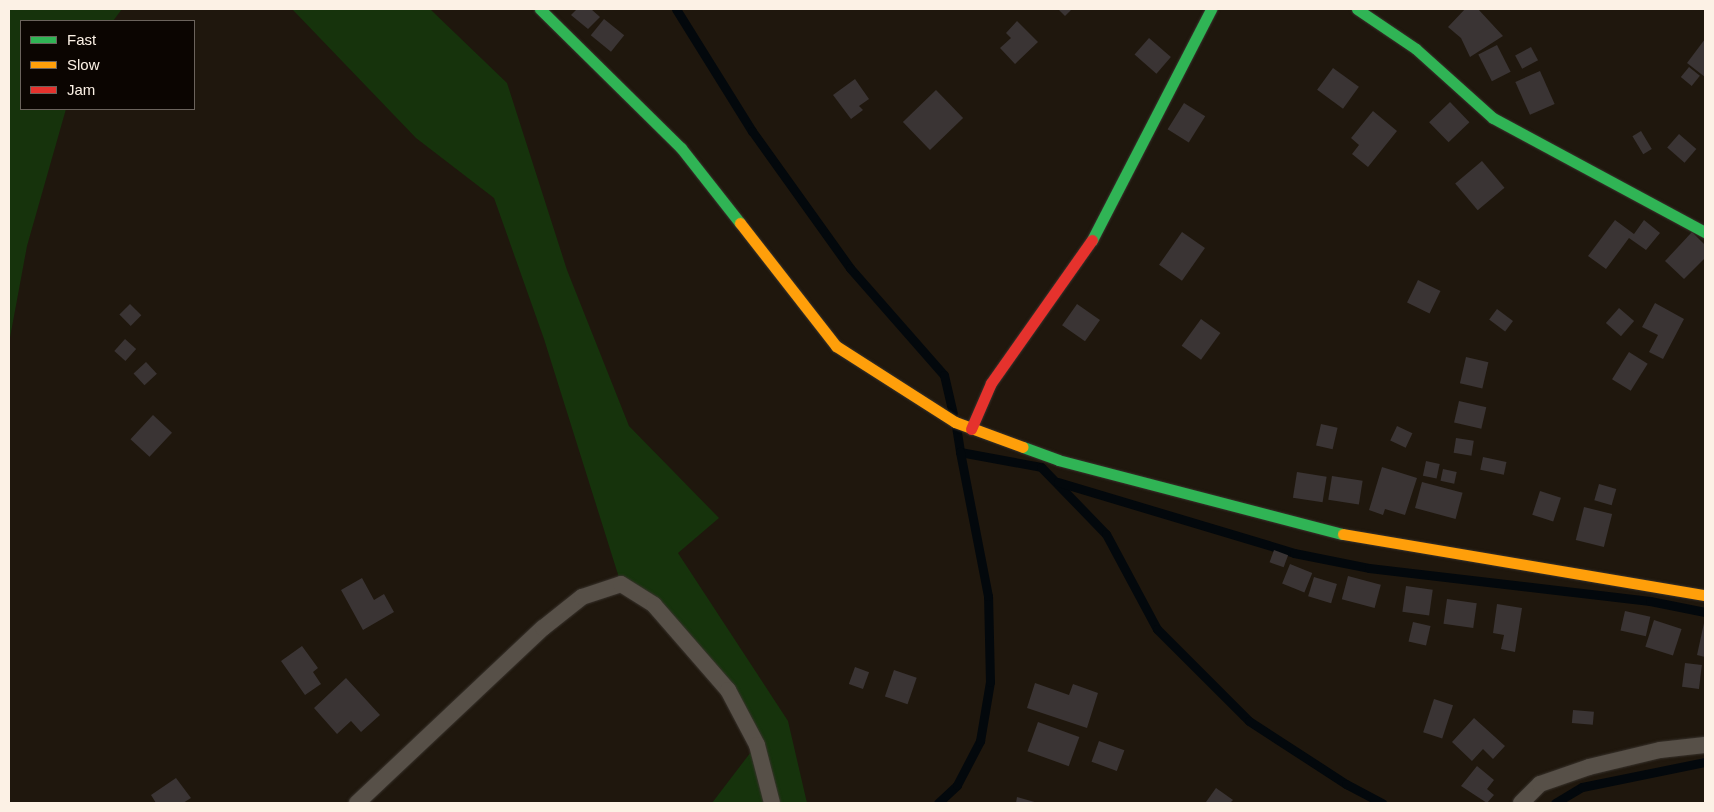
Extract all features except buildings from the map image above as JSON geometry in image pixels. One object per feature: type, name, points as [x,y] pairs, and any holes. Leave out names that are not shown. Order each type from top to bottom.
[{"type":"street","points":[[540,9],[681,148],[836,346],[907,393],[971,429],[1058,460],[1320,530],[1705,595]]},
{"type":"street","points":[[971,429],[991,383],[1092,241],[1211,9]]},
{"type":"street","points":[[1357,9],[1416,49],[1493,118],[1705,232]]},
{"type":"lane","points":[[357,803],[543,628],[582,597],[621,584],[654,605],[728,690],[757,745],[772,803]]},
{"type":"lane","points":[[1521,803],[1540,784],[1589,767],[1660,750],[1705,745]]},
{"type":"green space","points":[[9,9],[122,9],[114,20],[20,20],[20,110],[66,110],[27,246],[9,343]]},
{"type":"green space","points":[[292,9],[430,9],[507,83],[567,270],[629,426],[719,518],[678,553],[788,721],[807,803],[712,803],[757,744],[728,690],[621,584],[544,339],[494,198],[416,138]]},
{"type":"waterway","points":[[676,9],[752,131],[850,268],[944,375],[953,413]]},
{"type":"waterway","points":[[956,426],[960,452],[1041,467],[1106,534],[1157,629],[1249,721],[1346,784],[1382,803]]},
{"type":"waterway","points":[[938,803],[957,785],[980,741],[990,682],[988,596],[960,452]]},
{"type":"waterway","points":[[1058,482],[1294,553],[1369,568],[1650,601],[1705,612]]},
{"type":"waterway","points":[[1555,803],[1582,787],[1705,762]]},
{"type":"traffic: fast","points":[[540,9],[681,148],[740,223]]},
{"type":"traffic: fast","points":[[1092,240],[1211,9]]},
{"type":"traffic: fast","points":[[1357,9],[1416,49],[1493,118],[1705,232]]},
{"type":"traffic: fast","points":[[1023,447],[1058,460],[1343,534]]},
{"type":"traffic: slow","points":[[740,223],[836,346],[955,422],[1023,447]]},
{"type":"traffic: slow","points":[[1343,534],[1705,595]]},
{"type":"traffic: jam","points":[[971,429],[991,383],[1092,240]]}]
